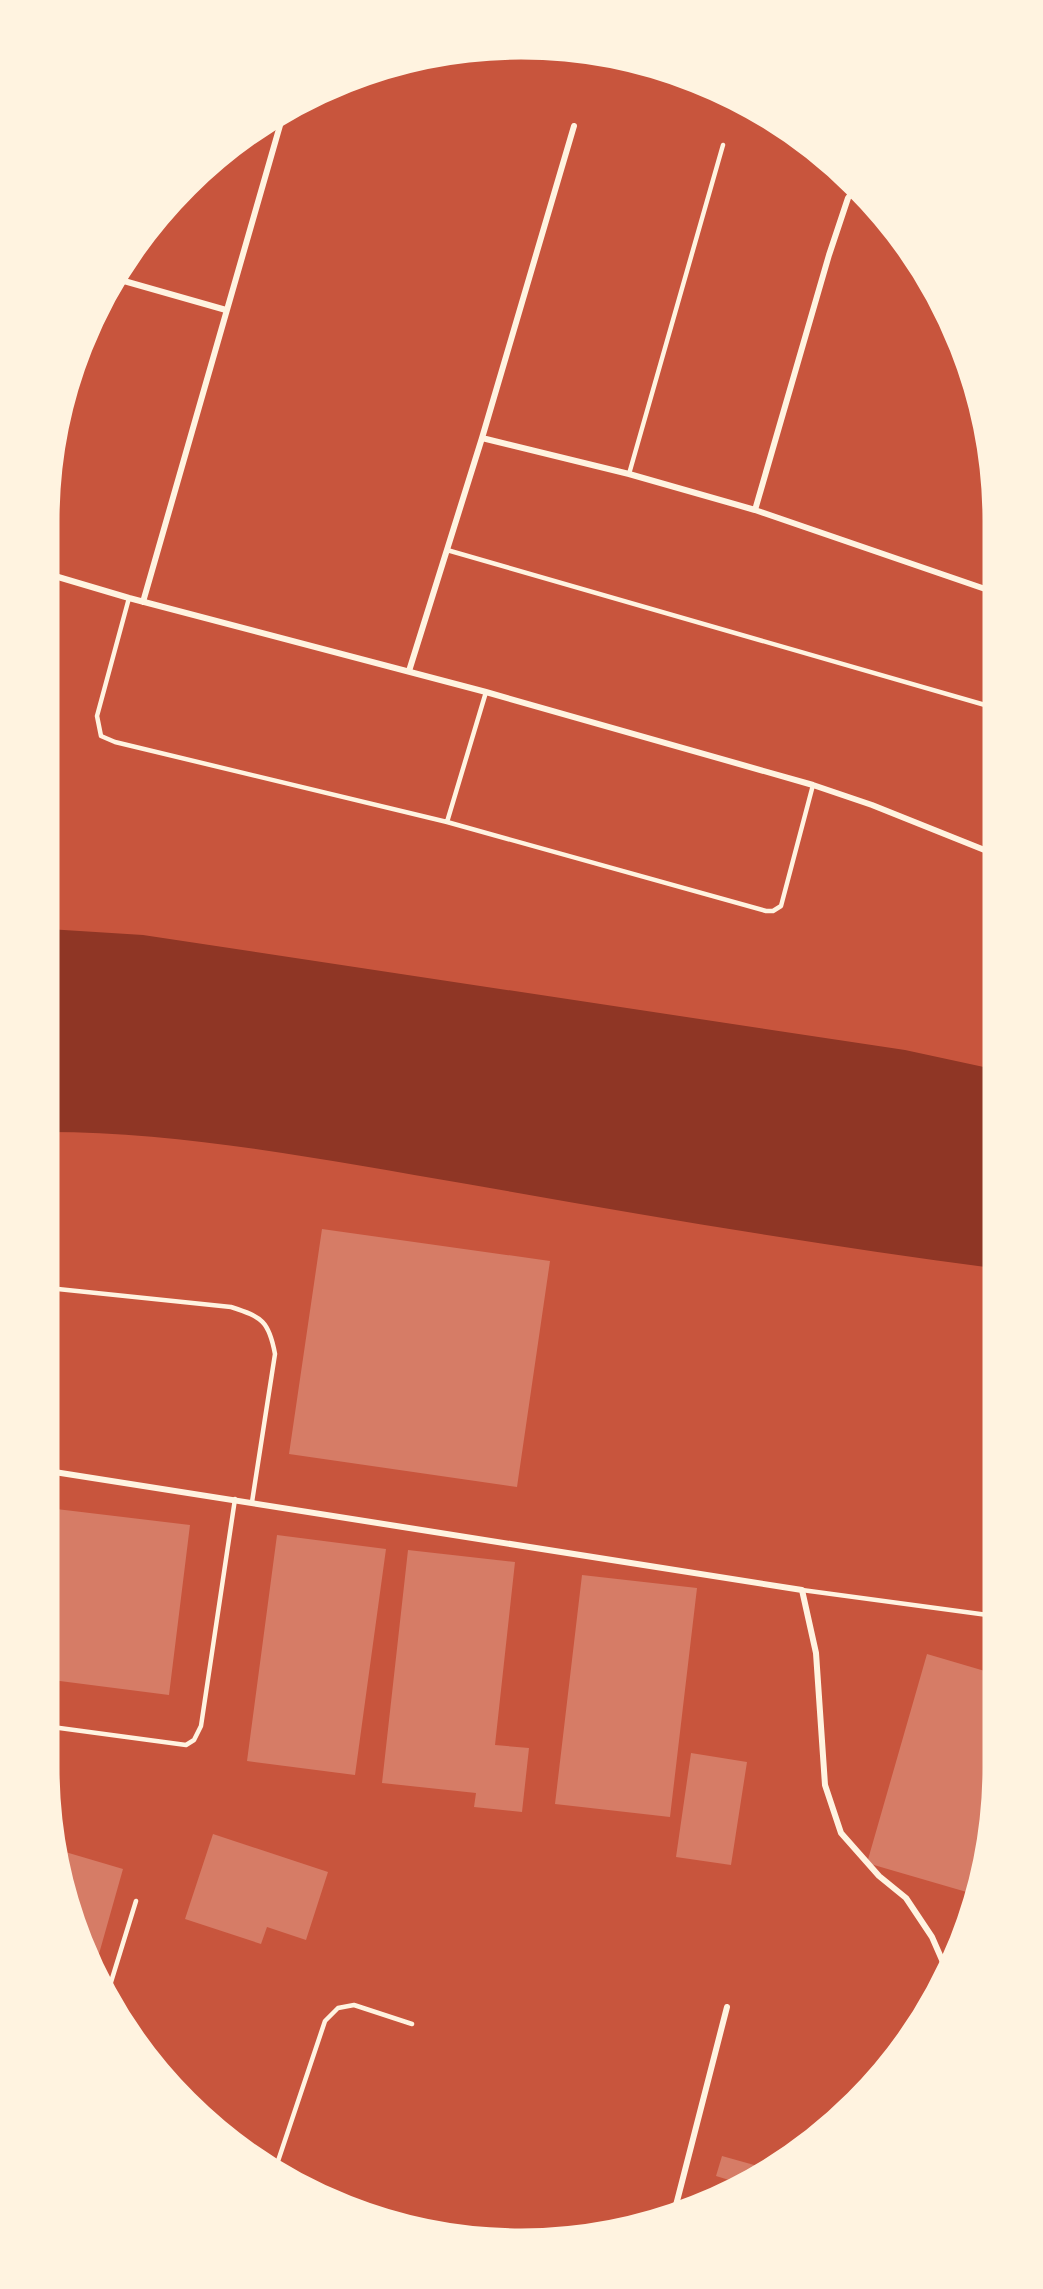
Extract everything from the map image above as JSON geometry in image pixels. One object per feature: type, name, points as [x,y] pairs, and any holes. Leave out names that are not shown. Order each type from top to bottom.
[{"type":"street","points":[[409,671],[482,438],[574,126]]},
{"type":"street","points":[[143,602],[279,128]]},
{"type":"street","points":[[755,510],[829,255],[850,195]]},
{"type":"street","points":[[126,282],[226,310]]},
{"type":"street","points":[[482,438],[629,474],[755,510],[984,589]]},
{"type":"street","points":[[58,577],[143,602],[486,692],[813,785],[872,805],[984,850]]},
{"type":"street","points":[[58,1472],[802,1590],[816,1653],[825,1785],[841,1833],[879,1876],[906,1898],[932,1936],[942,1960]]},
{"type":"street","points":[[676,2204],[727,2007]]},
{"type":"lane","points":[[629,474],[723,145]]},
{"type":"lane","points":[[447,550],[984,705]]},
{"type":"lane","points":[[129,598],[97,716],[100,736],[115,742],[447,822],[773,911],[781,906],[813,785]]},
{"type":"lane","points":[[447,822],[486,692]]},
{"type":"lane","points":[[58,1289],[231,1307],[257,1315],[271,1331],[275,1354],[252,1502]]},
{"type":"lane","points":[[58,1727],[186,1746],[194,1740],[201,1726],[235,1499]]},
{"type":"lane","points":[[802,1590],[984,1615]]},
{"type":"lane","points":[[111,1981],[136,1901]]},
{"type":"lane","points":[[278,2161],[325,2020],[338,2008],[354,2005],[411,2024]]},
{"type":"shaded area","points":[[58,930],[143,935],[905,1050],[984,1067],[984,1267],[730,1229],[258,1149],[100,1133],[58,1132]]},
{"type":"building","points":[[322,1229],[550,1261],[517,1487],[289,1454]]},
{"type":"building","points":[[58,1509],[190,1525],[169,1695],[58,1681]]},
{"type":"building","points":[[277,1535],[386,1549],[355,1775],[247,1761]]},
{"type":"building","points":[[408,1550],[515,1562],[495,1745],[529,1748],[522,1812],[474,1807],[476,1793],[382,1783]]},
{"type":"building","points":[[582,1575],[697,1588],[670,1817],[555,1804]]},
{"type":"building","points":[[927,1654],[984,1671],[984,1798],[976,1858],[967,1892],[867,1863]]},
{"type":"building","points":[[691,1753],[747,1762],[731,1865],[676,1857]]},
{"type":"building","points":[[213,1834],[328,1872],[306,1940],[267,1927],[261,1944],[185,1919]]},
{"type":"building","points":[[66,1852],[123,1869],[99,1955],[83,1916]]},
{"type":"building","points":[[722,2156],[757,2166],[731,2180],[716,2176]]}]
